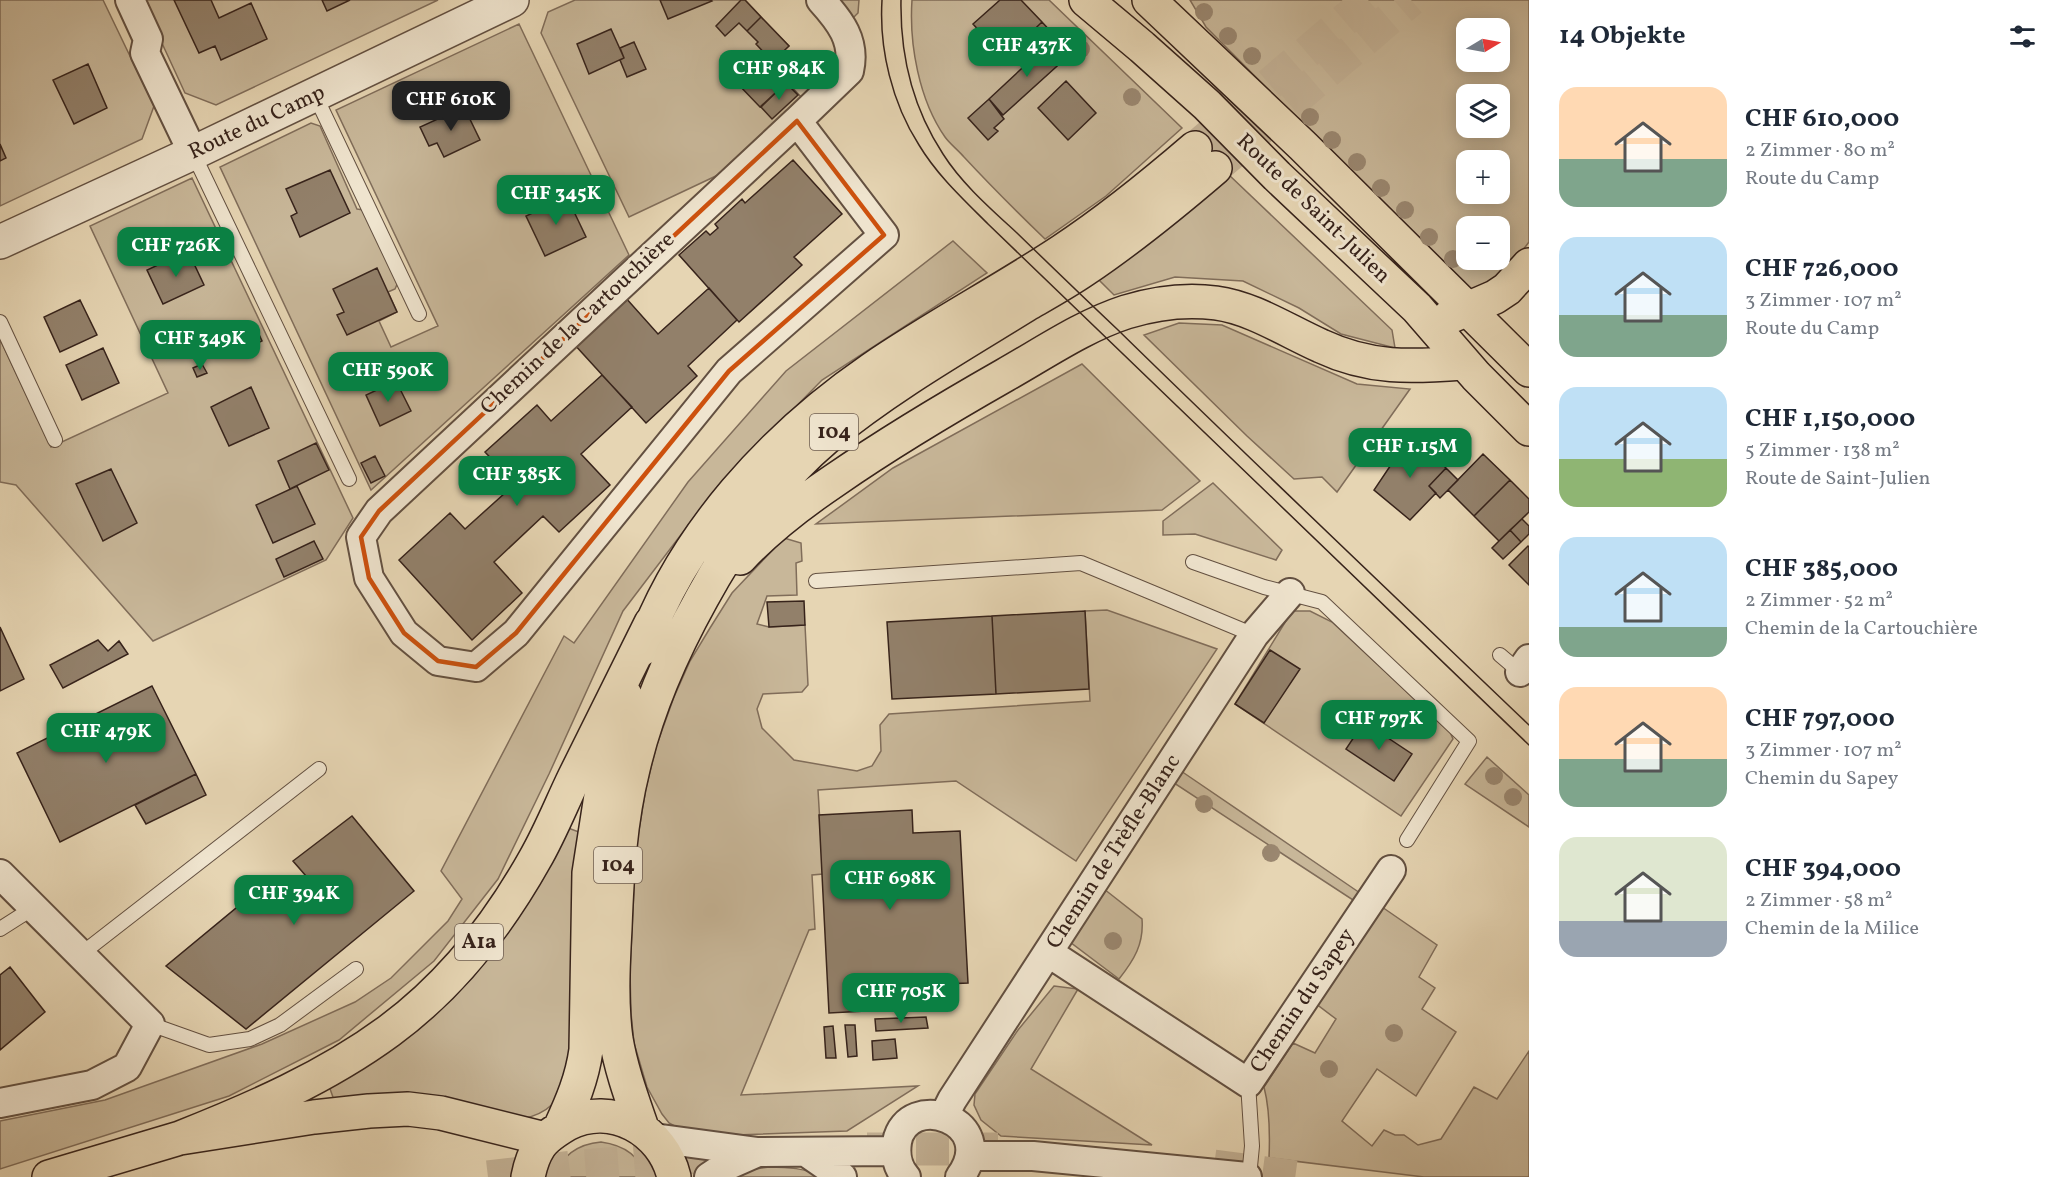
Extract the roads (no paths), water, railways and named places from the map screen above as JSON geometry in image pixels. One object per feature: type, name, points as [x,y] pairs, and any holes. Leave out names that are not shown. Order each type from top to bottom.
[{"type":"main road","name":"Route de Saint-Julien","points":[[1149,0],[1202,49],[1529,370]]},
{"type":"main road","points":[[1176,0],[1202,49]]},
{"type":"main road","name":"Route de Saint-Julien","points":[[1097,5],[1207,105],[1277,176],[1432,324],[1463,363],[1529,429]]},
{"type":"main road","name":"104","points":[[553,1134],[581,1080],[586,1050],[589,884],[599,801],[613,736],[625,694],[651,623],[676,576],[715,518],[759,465],[807,419],[873,368],[1063,250],[1137,197],[1205,158],[1159,216],[1083,271],[902,382],[827,438],[792,470],[754,514],[718,570],[679,640],[648,715],[632,771],[619,848],[614,967],[615,1030],[620,1058],[648,1133]]},
{"type":"main road","points":[[1432,324],[1501,293],[1529,265]]},
{"type":"main road","points":[[695,612],[713,587],[762,536],[881,448],[1085,330],[1126,312],[1173,302],[1197,301],[1220,304],[1245,311],[1322,347],[1365,362],[1411,367],[1463,363]]},
{"type":"main road","name":"A1a","points":[[49,1177],[180,1138],[250,1110],[344,1061],[390,1030],[428,998],[454,972],[503,911],[531,867],[651,623]]},
{"type":"main road","name":"A1a","points":[[180,1138],[314,1117],[399,1109],[426,1110],[553,1134]]},
{"type":"main road","points":[[528,1177],[535,1153],[553,1134],[575,1120],[598,1116],[624,1120],[648,1133],[669,1160],[674,1177]]},
{"type":"street","points":[[129,0],[148,39],[145,53],[193,153]]},
{"type":"street","name":"Route du Camp","points":[[0,242],[193,153],[512,0]]},
{"type":"street","name":"Chemin de la Cartouchière","points":[[797,121],[884,235],[729,371],[516,633],[476,666],[438,662],[404,633],[369,578],[361,537],[379,511],[849,71],[850,44],[846,32],[821,0]]},
{"type":"street","name":"Chemin de Trèfle-Blanc","points":[[944,1116],[952,1100],[1254,635],[1290,593]]},
{"type":"street","name":"Chemin du Sapey","points":[[1049,953],[1248,1083],[1391,870]]},
{"type":"street","points":[[0,874],[150,1024],[127,1067],[92,1085],[0,1103]]},
{"type":"street","points":[[906,1177],[897,1162],[898,1138],[906,1126],[917,1118],[930,1114],[944,1116],[964,1131],[969,1143],[965,1167],[1033,1156],[1248,1177]]},
{"type":"street","points":[[648,1133],[758,1152],[896,1151]]},
{"type":"street","points":[[709,1177],[724,1167],[758,1152]]},
{"type":"street","points":[[806,1152],[842,1177]]},
{"type":"lane","points":[[315,94],[419,314]]},
{"type":"lane","points":[[193,153],[350,479]]},
{"type":"lane","points":[[0,322],[55,440]]},
{"type":"lane","points":[[1193,562],[1264,587],[1322,602],[1469,741],[1407,840]]},
{"type":"lane","points":[[816,581],[1081,563],[1254,635]]},
{"type":"lane","points":[[80,956],[319,769]]},
{"type":"lane","points":[[0,929],[33,908]]},
{"type":"lane","points":[[150,1024],[209,1045],[250,1039],[280,1025],[356,969]]},
{"type":"lane","points":[[1248,1083],[1252,1146],[1248,1177]]},
{"type":"tunnel","points":[[1195,148],[1368,0]]},
{"type":"tunnel","points":[[1215,168],[1411,0]]},
{"type":"tunnel","points":[[867,1149],[999,1149]]},
{"type":"tunnel","points":[[488,1177],[580,1166],[738,1154]]},
{"type":"tunnel","points":[[1214,1166],[1296,1177]]},
{"type":"tram line","points":[[882,0],[885,56],[901,112],[926,156],[942,177],[1529,745]]},
{"type":"tram line","points":[[901,0],[906,61],[916,99],[932,136],[959,176],[1529,725]]}]
